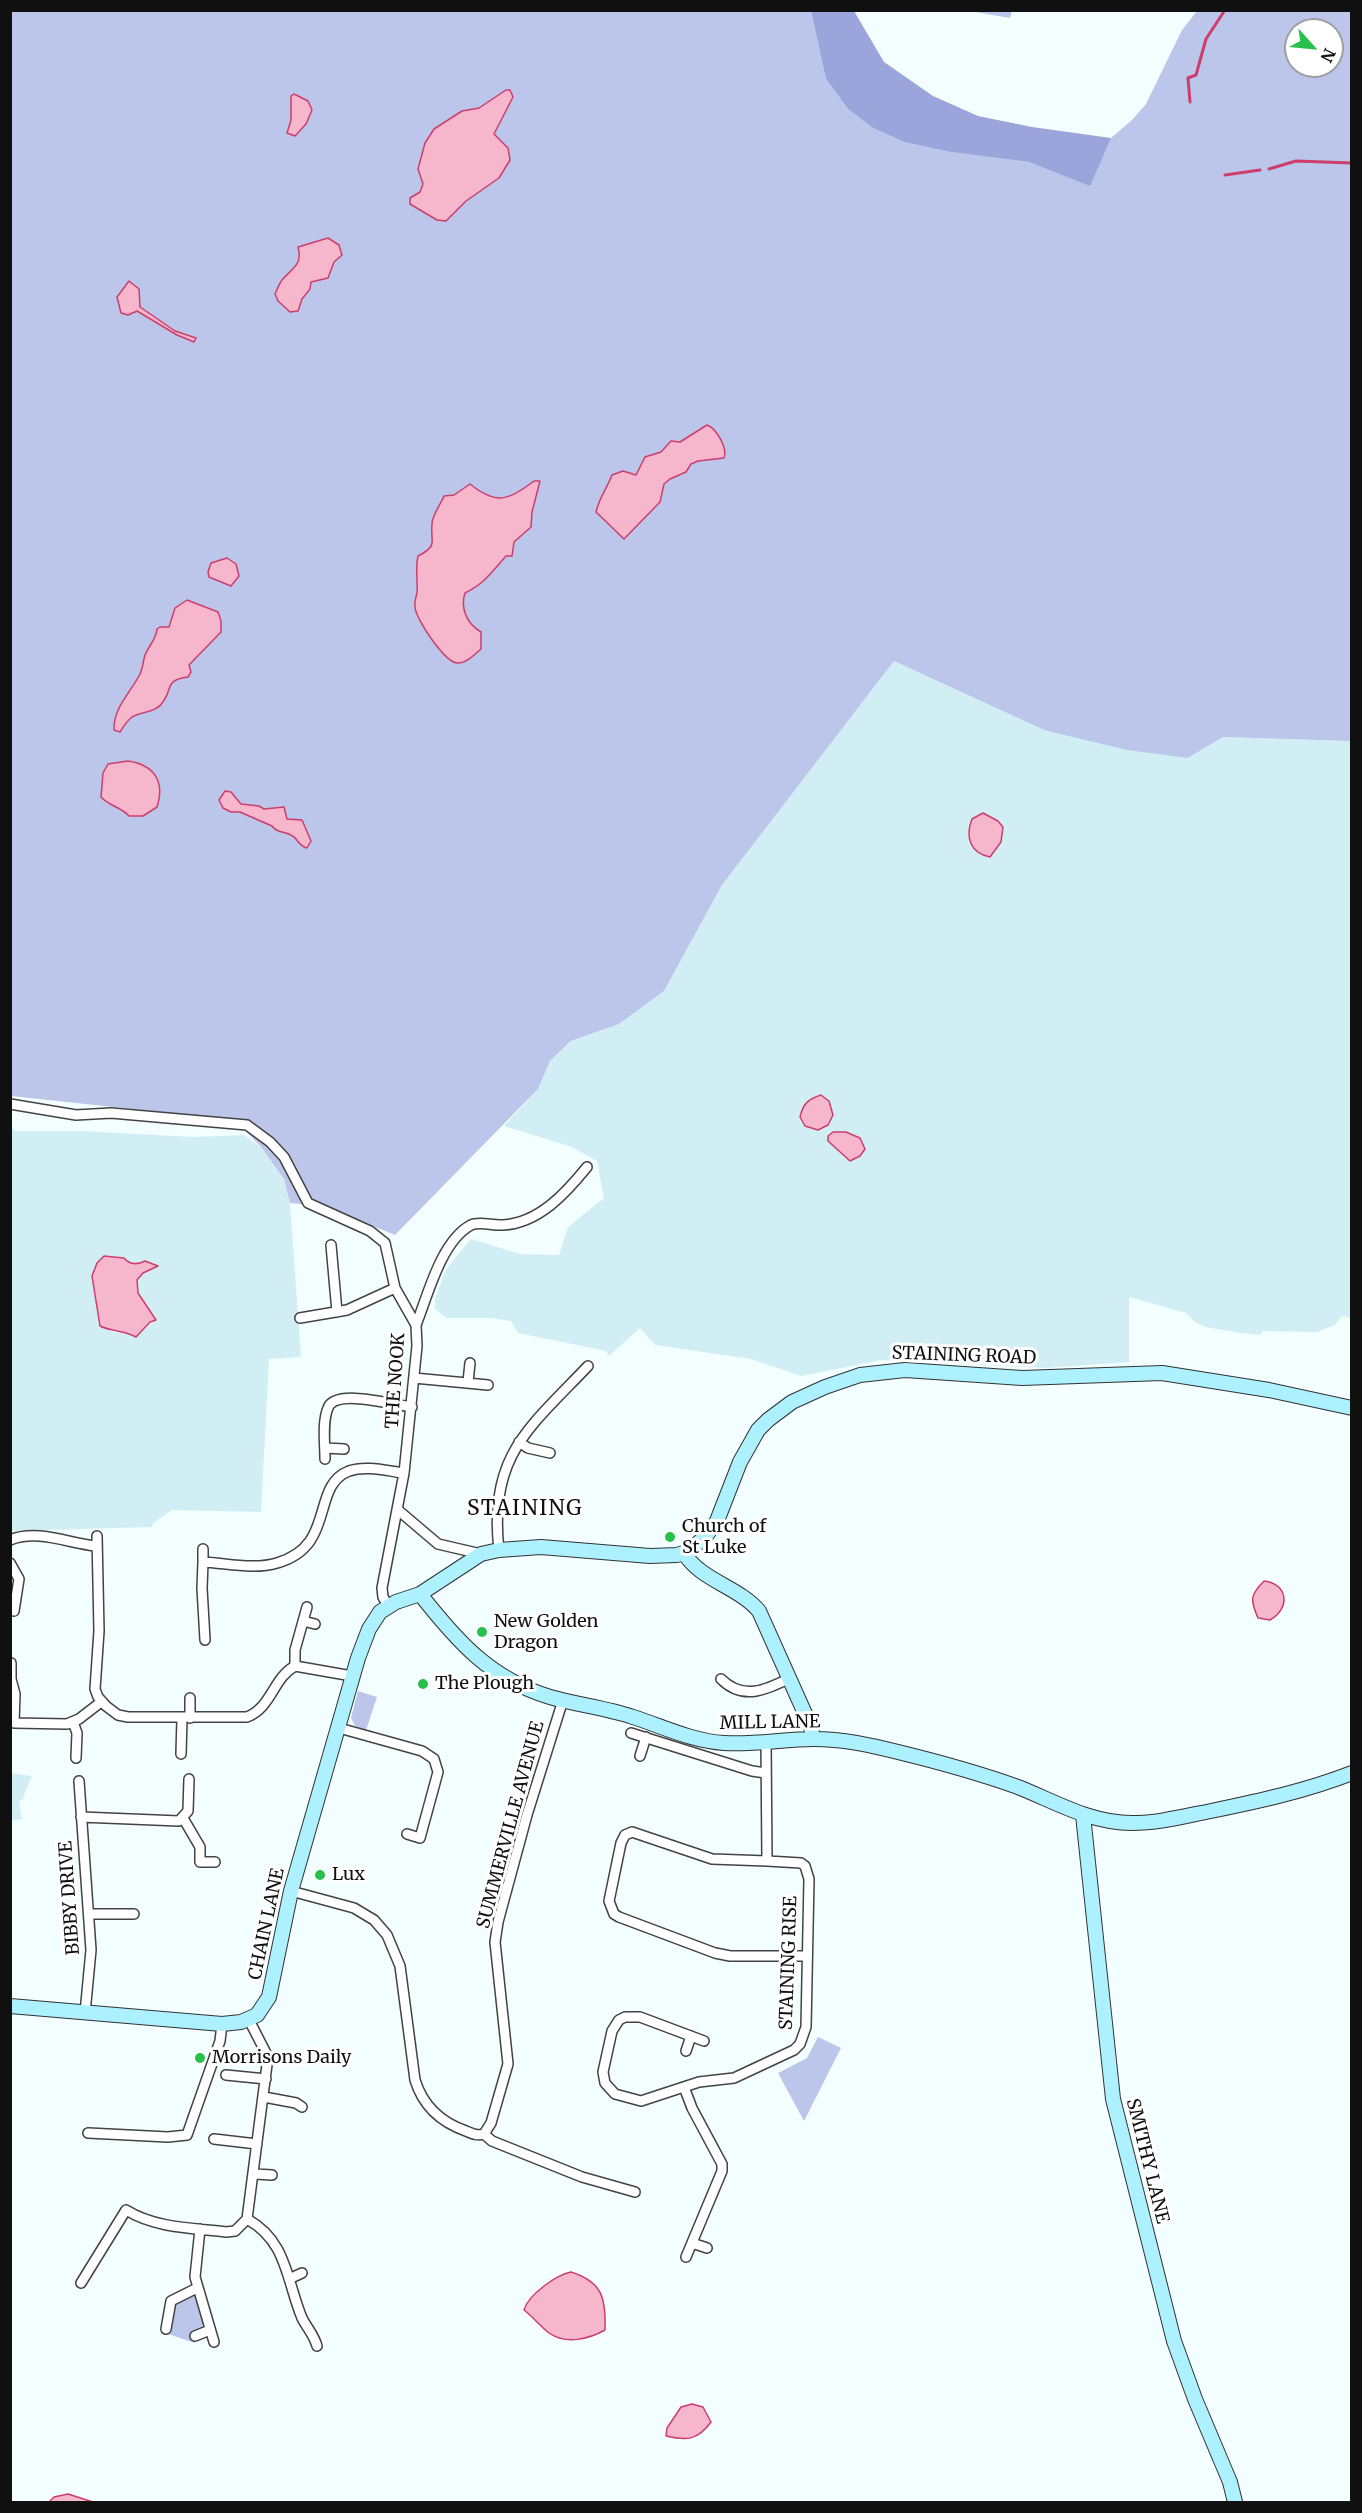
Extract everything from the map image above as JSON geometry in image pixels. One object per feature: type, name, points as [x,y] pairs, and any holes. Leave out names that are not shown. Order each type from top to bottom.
[{"type":"street","name":"THE NOOK","points":[[10,1104],[76,1115],[111,1113],[247,1125],[270,1142],[284,1158],[308,1203],[380,1237],[387,1251],[395,1288],[417,1325],[412,1407],[404,1473],[382,1588],[383,1597],[388,1606]]},
{"type":"street","points":[[417,1325],[440,1263],[450,1245],[464,1230],[478,1224],[511,1224],[539,1213],[566,1191],[587,1167]]},
{"type":"street","points":[[331,1245],[337,1312]]},
{"type":"street","points":[[300,1318],[356,1307],[395,1288]]},
{"type":"street","points":[[468,1382],[470,1363]]},
{"type":"street","points":[[499,1550],[497,1521],[499,1486],[506,1465],[519,1442],[535,1421],[588,1366]]},
{"type":"street","name":"STAINING ROAD","points":[[684,1553],[698,1543],[717,1521],[740,1462],[758,1430],[792,1402],[860,1375],[905,1370],[1022,1378],[1162,1373],[1269,1390],[1352,1408]]},
{"type":"street","points":[[414,1378],[488,1385]]},
{"type":"street","points":[[325,1459],[328,1408],[334,1400],[346,1397],[412,1407]]},
{"type":"street","points":[[519,1442],[528,1448],[550,1453]]},
{"type":"street","points":[[325,1448],[344,1449]]},
{"type":"street","points":[[203,1562],[262,1566],[279,1563],[303,1549],[315,1534],[323,1514],[327,1491],[342,1475],[363,1469],[404,1473]]},
{"type":"street","points":[[398,1510],[438,1544],[481,1554]]},
{"type":"street","points":[[10,1540],[33,1536],[96,1541],[99,1631],[94,1682],[101,1702],[118,1714],[128,1717],[240,1718],[255,1714],[266,1702],[284,1674],[295,1666],[352,1676]]},
{"type":"street","points":[[388,1606],[420,1593],[481,1554],[499,1550],[552,1547],[650,1556],[684,1553],[694,1566],[754,1605],[764,1619],[811,1727],[813,1739]]},
{"type":"street","points":[[203,1549],[202,1588],[205,1640]]},
{"type":"street","points":[[10,1563],[20,1579],[14,1611]]},
{"type":"street","name":"MILL LANE","points":[[420,1593],[463,1646],[481,1661],[522,1687],[563,1700],[621,1713],[701,1740],[725,1743],[813,1739],[859,1743],[955,1767],[1018,1787],[1083,1815],[1109,1821],[1133,1823],[1177,1818],[1307,1789],[1352,1773]]},
{"type":"street","name":"CHAIN LANE","points":[[249,2020],[262,2010],[269,1997],[291,1890],[352,1676],[369,1629],[374,1620],[388,1606]]},
{"type":"street","points":[[295,1666],[295,1650],[307,1607]]},
{"type":"street","points":[[303,1622],[315,1624]]},
{"type":"street","points":[[11,1663],[11,1679],[15,1694],[14,1723],[61,1725],[73,1722],[101,1702]]},
{"type":"street","points":[[722,1679],[732,1689],[752,1693],[765,1690],[790,1678]]},
{"type":"street","points":[[182,1754],[190,1698]]},
{"type":"street","name":"SUMMERVILLE AVENUE","points":[[484,2134],[491,2123],[508,2064],[495,1942],[498,1922],[527,1815],[563,1700]]},
{"type":"street","points":[[73,1722],[77,1733],[76,1758]]},
{"type":"street","points":[[339,1728],[422,1751],[434,1759],[438,1773],[420,1838],[407,1834]]},
{"type":"street","points":[[632,1733],[752,1771],[766,1773]]},
{"type":"street","points":[[640,1755],[646,1737]]},
{"type":"street","points":[[766,1742],[767,1861],[712,1859],[632,1832],[621,1843],[609,1901],[611,1908],[619,1917],[715,1953],[730,1956],[807,1956]]},
{"type":"street","points":[[81,1817],[175,1822],[183,1818],[189,1807],[189,1779]]},
{"type":"street","name":"BIBBY DRIVE","points":[[79,1781],[90,1914],[91,1960],[85,2013]]},
{"type":"street","name":"SMITHY LANE","points":[[1083,1815],[1113,2099],[1174,2341],[1195,2399],[1230,2482],[1235,2502]]},
{"type":"street","points":[[183,1818],[200,1847],[200,1862],[215,1863]]},
{"type":"street","name":"STAINING RISE","points":[[704,2040],[640,2017],[625,2017],[619,2020],[612,2031],[603,2072],[605,2083],[611,2091],[635,2101],[647,2100],[684,2087],[734,2078],[794,2050],[800,2044],[806,2027],[807,1872],[805,1866],[795,1862],[767,1861]]},
{"type":"street","points":[[291,1890],[354,1908],[381,1927],[392,1943],[400,1966],[415,2080],[419,2092],[429,2107],[442,2120],[475,2134],[484,2134],[492,2141],[582,2177],[635,2192]]},
{"type":"street","points":[[90,1914],[134,1914]]},
{"type":"street","points":[[10,2006],[39,2005],[85,2013],[222,2024],[249,2020],[268,2057],[255,2174],[247,2219],[235,2231],[200,2229],[147,2221],[126,2210]]},
{"type":"street","points":[[88,2133],[146,2137],[187,2135],[200,2104],[220,2041],[222,2024]]},
{"type":"street","points":[[686,2051],[691,2036]]},
{"type":"street","points":[[226,2075],[266,2079]]},
{"type":"street","points":[[684,2087],[692,2108],[722,2164],[722,2171],[686,2257]]},
{"type":"street","points":[[264,2097],[296,2103],[302,2107]]},
{"type":"street","points":[[214,2139],[257,2144]]},
{"type":"street","points":[[255,2174],[272,2175]]},
{"type":"street","points":[[81,2283],[131,2201]]},
{"type":"street","points":[[247,2219],[271,2236],[303,2318],[314,2334],[317,2346]]},
{"type":"street","points":[[200,2229],[195,2264],[197,2288],[214,2342]]},
{"type":"street","points":[[692,2242],[707,2248]]},
{"type":"street","points":[[289,2278],[302,2273]]},
{"type":"street","points":[[166,2329],[171,2301],[197,2288]]},
{"type":"street","points":[[195,2336],[210,2330]]},
{"type":"shaded area","points":[[10,11],[811,11],[826,79],[848,109],[873,128],[904,142],[950,152],[1029,162],[1089,185],[1111,138],[1146,104],[1182,30],[1197,11],[1351,11],[1351,741],[1223,737],[1188,758],[1127,750],[1044,730],[894,661],[722,885],[664,991],[619,1024],[571,1041],[550,1061],[538,1089],[395,1235],[326,1207],[290,1203],[284,1179],[262,1148],[235,1120],[11,1096]]},
{"type":"shaded area","points":[[811,11],[854,11],[884,62],[933,96],[978,116],[1032,127],[1111,138],[1090,186],[1029,162],[950,152],[904,142],[873,128],[848,109],[826,79]]},
{"type":"shaded area","points":[[970,11],[1012,11],[1010,18]]},
{"type":"shaded area","points":[[506,90],[510,90],[513,97],[494,134],[508,148],[510,160],[499,178],[466,201],[446,221],[437,220],[410,204],[410,198],[420,192],[423,184],[418,169],[425,143],[434,129],[462,111],[479,108]]},
{"type":"shaded area","points":[[294,94],[308,101],[312,110],[306,124],[295,136],[287,133],[291,120],[291,96]]},
{"type":"shaded area","points":[[328,238],[339,245],[342,255],[334,262],[328,278],[311,282],[310,289],[302,299],[298,311],[290,312],[278,301],[275,294],[282,280],[298,262],[298,247]]},
{"type":"shaded area","points":[[129,281],[139,289],[140,307],[175,331],[196,338],[194,342],[177,335],[137,311],[128,315],[121,313],[117,297]]},
{"type":"shaded area","points":[[707,425],[720,439],[724,449],[724,458],[698,461],[691,464],[686,472],[670,479],[664,484],[660,502],[624,539],[596,512],[612,475],[623,471],[636,475],[645,457],[661,452],[671,441],[680,442]]},
{"type":"shaded area","points":[[534,481],[540,481],[532,512],[531,527],[514,542],[512,556],[506,556],[483,581],[465,593],[464,610],[468,620],[481,632],[481,649],[465,662],[453,661],[439,649],[426,631],[415,605],[418,556],[431,546],[432,521],[435,513],[444,496],[454,495],[470,484],[487,495],[502,498],[517,493]]},
{"type":"shaded area","points":[[227,558],[236,564],[239,576],[231,586],[209,577],[208,572],[211,563]]},
{"type":"shaded area","points":[[187,600],[218,612],[221,632],[189,665],[191,672],[188,677],[180,678],[172,683],[160,706],[132,717],[120,732],[114,730],[116,714],[140,674],[145,655],[157,629],[169,627],[175,608]]},
{"type":"shaded area","points":[[894,661],[1044,730],[1188,758],[1223,737],[1351,741],[1351,1318],[1342,1316],[1335,1325],[1317,1332],[1263,1331],[1260,1335],[1206,1327],[1195,1322],[1186,1313],[1129,1297],[1129,1362],[1046,1368],[882,1360],[801,1376],[751,1359],[655,1345],[640,1328],[609,1356],[606,1351],[518,1333],[511,1321],[491,1318],[447,1318],[435,1309],[435,1299],[446,1269],[471,1239],[520,1254],[559,1255],[568,1227],[604,1198],[597,1161],[572,1147],[504,1126],[538,1089],[550,1061],[572,1041],[619,1024],[664,991],[722,885]]},
{"type":"shaded area","points":[[128,761],[145,766],[151,771],[156,776],[160,790],[157,807],[143,816],[129,816],[101,797],[103,773],[108,764]]},
{"type":"shaded area","points":[[225,791],[231,792],[241,804],[259,806],[264,809],[284,807],[287,819],[302,820],[311,841],[307,848],[291,835],[240,812],[231,812],[223,808],[219,800]]},
{"type":"shaded area","points":[[983,813],[998,821],[1003,827],[1001,842],[990,857],[978,852],[969,838],[972,819]]},
{"type":"shaded area","points":[[821,1095],[829,1101],[833,1115],[828,1125],[818,1130],[805,1126],[800,1117],[807,1103]]},
{"type":"shaded area","points":[[10,1124],[15,1131],[80,1131],[194,1137],[244,1135],[262,1148],[284,1179],[290,1203],[301,1357],[269,1359],[261,1512],[172,1510],[153,1523],[152,1527],[11,1531]],"holes":[[[145,1261],[157,1266],[143,1273],[137,1280],[138,1293],[156,1320],[150,1321],[144,1329],[132,1334],[112,1332],[98,1310],[97,1298],[128,1263],[138,1264]]]},
{"type":"shaded area","points":[[833,1132],[846,1132],[860,1138],[865,1149],[860,1156],[850,1161],[828,1141],[828,1136]]},
{"type":"shaded area","points":[[104,1256],[124,1258],[134,1264],[145,1261],[158,1266],[143,1273],[137,1280],[138,1293],[156,1320],[150,1322],[136,1337],[100,1326],[92,1276],[97,1263]]},
{"type":"shaded area","points":[[1264,1581],[1278,1587],[1284,1598],[1281,1610],[1270,1620],[1258,1618],[1253,1602],[1256,1590]]},
{"type":"shaded area","points":[[358,1691],[377,1697],[366,1730],[355,1726],[351,1718]]},
{"type":"shaded area","points":[[10,1773],[32,1776],[22,1800],[19,1801],[22,1819],[11,1821]]},
{"type":"shaded area","points":[[818,2037],[841,2048],[804,2121],[778,2073],[807,2058]]},
{"type":"shaded area","points":[[571,2272],[590,2281],[600,2293],[605,2309],[605,2330],[585,2338],[570,2340],[549,2333],[524,2310],[531,2298],[543,2286]]},
{"type":"shaded area","points":[[196,2295],[204,2323],[199,2331],[192,2333],[195,2343],[168,2334],[176,2304]]},
{"type":"shaded area","points":[[692,2404],[703,2407],[711,2422],[692,2438],[666,2436],[667,2428],[681,2407]]},
{"type":"shaded area","points":[[68,2494],[93,2502],[49,2502],[54,2497]]},
{"type":"waterway","points":[[1190,102],[1188,78],[1196,75],[1206,39],[1225,10]]},
{"type":"waterway","points":[[1269,169],[1296,161],[1352,163]]},
{"type":"waterway","points":[[1225,175],[1260,170]]},
{"type":"place","name":"Church of St Luke","points":[[670,1537]]},
{"type":"place","name":"New Golden Dragon","points":[[482,1632]]},
{"type":"place","name":"The Plough","points":[[423,1684]]},
{"type":"place","name":"Lux","points":[[320,1875]]},
{"type":"place","name":"Morrisons Daily","points":[[200,2058]]},
{"type":"district","name":"STAINING","points":[[525,1509]]}]
